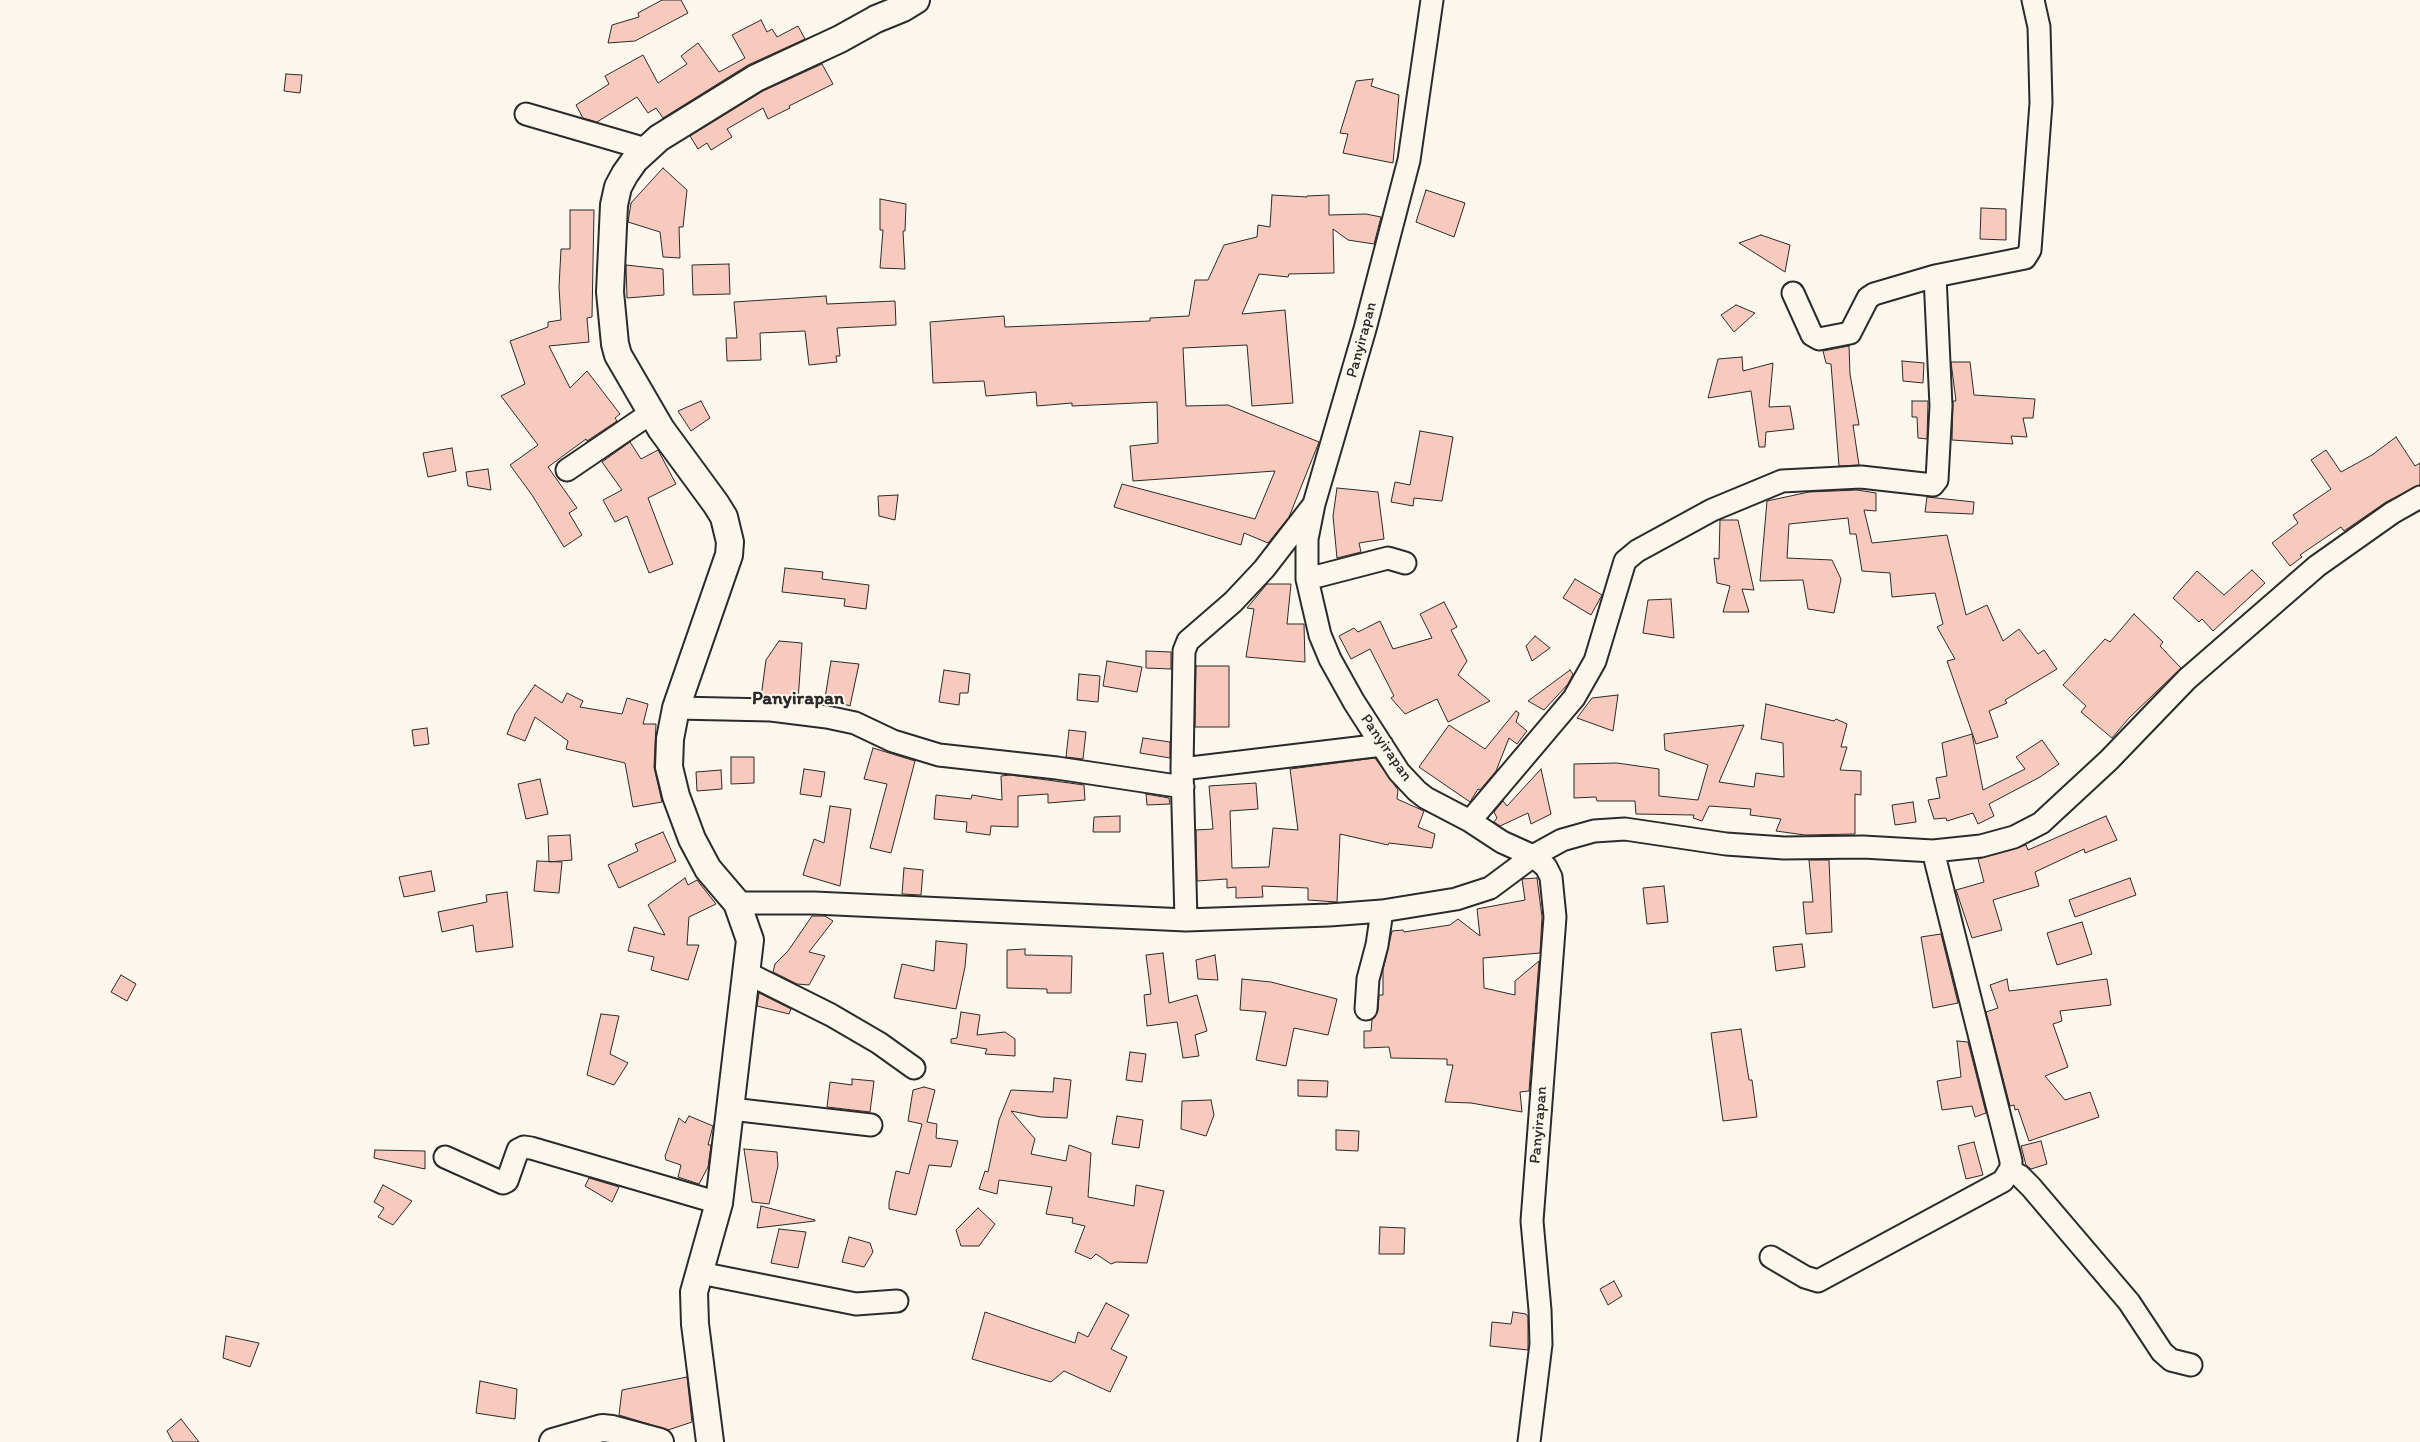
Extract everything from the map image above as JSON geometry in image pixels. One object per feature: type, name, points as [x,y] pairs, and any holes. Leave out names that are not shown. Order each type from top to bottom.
[{"type":"street","points":[[710,1442],[696,1336],[694,1292],[719,1203],[747,973],[749,933],[737,903],[708,869],[692,839],[676,796],[668,767],[670,738],[676,708],[729,555],[730,542],[724,517],[651,413],[616,350],[610,292],[615,196],[625,174],[646,149],[706,108],[756,78],[840,39],[880,10],[903,8],[916,0]]},
{"type":"street","name":"Panyirapan","points":[[1432,0],[1418,108],[1402,192],[1353,374],[1314,504],[1307,539],[1307,579],[1320,635],[1330,659],[1399,772],[1417,791],[1470,821],[1502,842],[1533,856],[1549,871],[1555,917],[1532,1221],[1540,1310],[1540,1358],[1529,1442]]},
{"type":"street","points":[[1793,293],[1812,336],[1819,339],[1850,334],[1868,298],[1874,294],[1935,276],[2025,258],[2029,255],[2039,149],[2041,103],[2039,27],[2033,0]]},
{"type":"street","points":[[526,114],[646,149]]},
{"type":"street","points":[[1470,821],[1574,698],[1596,657],[1620,571],[1625,561],[1637,551],[1712,510],[1782,480],[1861,477],[1933,485],[1937,480],[1941,406],[1935,276]]},
{"type":"street","points":[[567,470],[651,413]]},
{"type":"street","points":[[737,903],[814,903],[1186,920],[1382,910],[1456,900],[1490,888],[1533,856],[1562,840],[1594,832],[1625,829],[1726,844],[1784,848],[1862,847],[1933,851],[1981,846],[2014,837],[2041,822],[2109,760],[2187,679],[2317,566],[2392,513],[2420,497]]},
{"type":"street","points":[[1186,920],[1182,778],[1184,651],[1188,641],[1233,602],[1264,568],[1314,504]]},
{"type":"street","points":[[1307,579],[1388,558],[1405,562]]},
{"type":"street","points":[[676,708],[771,710],[827,717],[855,723],[893,741],[939,755],[1057,768],[1182,778],[1382,745]]},
{"type":"street","points":[[1771,1257],[1805,1277],[1818,1281],[2003,1180],[2010,1171],[2011,1161],[1933,851]]},
{"type":"street","points":[[1366,1009],[1368,979],[1377,945],[1382,910]]},
{"type":"street","points":[[747,973],[831,1015],[879,1043],[914,1068]]},
{"type":"street","points":[[731,1110],[871,1125]]},
{"type":"street","points":[[445,1157],[502,1183],[507,1181],[518,1150],[524,1147],[531,1148],[719,1203]]},
{"type":"street","points":[[2010,1171],[2020,1176],[2031,1187],[2129,1302],[2162,1352],[2171,1360],[2191,1365]]},
{"type":"street","points":[[700,1273],[856,1304],[898,1301]]},
{"type":"street","points":[[553,1442],[602,1428],[612,1428],[660,1442]]},
{"type":"building","points":[[662,0],[681,0],[688,13],[635,41],[608,43],[612,25],[639,17],[638,13]]},
{"type":"building","points":[[761,20],[767,32],[772,29],[777,37],[798,26],[805,39],[748,65],[663,118],[656,108],[648,113],[637,97],[597,122],[583,118],[576,105],[609,84],[605,76],[643,55],[658,83],[687,64],[681,56],[698,43],[719,72],[745,58],[732,35]]},
{"type":"building","points":[[822,64],[833,84],[789,106],[790,108],[768,119],[763,108],[727,129],[732,137],[711,150],[707,143],[698,149],[690,136],[763,91]]},
{"type":"building","points":[[286,74],[302,75],[300,93],[284,91]]},
{"type":"building","points":[[1373,79],[1371,86],[1399,95],[1393,163],[1343,153],[1348,134],[1340,133],[1356,81]]},
{"type":"building","points":[[663,168],[687,190],[683,227],[679,227],[680,258],[663,257],[660,232],[628,222],[631,203]]},
{"type":"building","points":[[1426,190],[1465,203],[1454,237],[1416,222]]},
{"type":"building","points":[[1272,195],[1307,197],[1329,195],[1329,215],[1366,214],[1381,217],[1374,244],[1348,240],[1333,229],[1334,273],[1289,274],[1288,277],[1259,274],[1242,314],[1285,310],[1293,403],[1252,406],[1247,345],[1183,348],[1186,406],[1228,405],[1319,442],[1289,517],[1268,543],[1244,533],[1241,545],[1114,507],[1122,484],[1255,519],[1275,471],[1133,481],[1130,446],[1158,443],[1157,402],[1072,406],[1072,403],[1037,406],[1036,392],[986,396],[984,381],[933,383],[930,322],[1004,316],[1005,327],[1150,321],[1150,318],[1189,316],[1195,280],[1208,280],[1224,245],[1257,237],[1258,225],[1270,227]]},
{"type":"building","points":[[880,199],[906,204],[905,231],[903,231],[905,269],[880,268],[883,230],[880,230]]},
{"type":"building","points":[[1981,208],[2006,209],[2006,240],[1980,239]]},
{"type":"building","points":[[570,210],[594,210],[592,317],[587,318],[589,342],[549,346],[570,388],[587,371],[620,414],[615,418],[617,421],[587,441],[586,439],[548,467],[577,508],[569,513],[582,535],[564,547],[532,495],[510,465],[538,445],[501,396],[525,384],[510,341],[548,327],[548,322],[561,320],[559,287],[561,249],[570,249]]},
{"type":"building","points":[[1761,235],[1790,245],[1785,272],[1739,243]]},
{"type":"building","points":[[729,264],[730,294],[693,295],[692,265]]},
{"type":"building","points":[[626,265],[663,269],[664,295],[627,298]]},
{"type":"building","points":[[826,296],[827,304],[895,301],[896,325],[837,328],[840,356],[836,356],[837,362],[809,365],[805,331],[760,333],[761,360],[727,361],[726,338],[737,338],[734,302]]},
{"type":"building","points":[[1736,305],[1755,313],[1734,332],[1721,315]]},
{"type":"building","points":[[1849,346],[1850,374],[1859,425],[1853,425],[1859,465],[1839,466],[1831,364],[1826,363],[1823,351]]},
{"type":"building","points":[[1742,357],[1743,371],[1773,363],[1769,407],[1790,406],[1794,429],[1766,432],[1765,447],[1759,447],[1751,391],[1708,398],[1718,359]]},
{"type":"building","points":[[1902,361],[1924,363],[1923,383],[1903,381]]},
{"type":"building","points":[[1951,362],[1970,362],[1974,395],[2035,399],[2033,418],[2023,418],[2027,437],[2011,436],[2013,444],[1952,440],[1953,401],[1956,401]]},
{"type":"building","points":[[701,401],[710,418],[691,431],[678,411]]},
{"type":"building","points":[[1912,401],[1928,401],[1927,439],[1918,438],[1917,417],[1912,417]]},
{"type":"building","points":[[1420,431],[1453,437],[1442,501],[1414,498],[1413,506],[1391,502],[1395,482],[1410,485]]},
{"type":"building","points":[[2396,437],[2415,466],[2420,463],[2420,485],[2386,502],[2344,531],[2341,527],[2300,555],[2302,557],[2290,566],[2272,543],[2298,523],[2293,515],[2331,489],[2311,460],[2326,450],[2341,472],[2372,455]]},
{"type":"building","points":[[630,442],[641,459],[658,450],[676,484],[648,498],[673,564],[649,573],[627,516],[615,522],[603,500],[622,490],[602,462]]},
{"type":"building","points":[[452,448],[456,471],[428,477],[423,453]]},
{"type":"building","points":[[488,469],[491,490],[468,486],[466,472]]},
{"type":"building","points":[[1337,488],[1378,492],[1384,539],[1359,543],[1361,552],[1337,558],[1333,516]]},
{"type":"building","points":[[1857,490],[1876,493],[1876,511],[1864,510],[1872,543],[1947,535],[1966,615],[1987,605],[2003,641],[2019,629],[2038,654],[2044,650],[2057,669],[2005,700],[2007,703],[1989,711],[1998,737],[1976,744],[1947,661],[1955,659],[1937,627],[1943,624],[1935,593],[1892,597],[1890,573],[1862,571],[1856,534],[1850,534],[1848,518],[1789,524],[1787,558],[1832,560],[1841,579],[1834,613],[1808,609],[1803,580],[1760,581],[1767,501],[1809,492]]},
{"type":"building","points":[[898,495],[895,520],[879,516],[878,496]]},
{"type":"building","points":[[1927,497],[1974,502],[1973,514],[1925,512]]},
{"type":"building","points":[[1720,520],[1738,520],[1754,590],[1742,589],[1749,612],[1723,612],[1730,586],[1717,583],[1714,558],[1719,559]]},
{"type":"building","points":[[785,568],[823,572],[822,579],[869,585],[866,609],[844,606],[845,599],[782,592]]},
{"type":"building","points":[[2252,570],[2265,583],[2213,631],[2202,619],[2199,622],[2173,598],[2197,571],[2224,595]]},
{"type":"building","points":[[1575,579],[1602,595],[1591,615],[1563,598]]},
{"type":"building","points":[[1267,584],[1291,584],[1287,624],[1304,624],[1305,662],[1246,657],[1254,609],[1247,608]]},
{"type":"building","points":[[1671,599],[1674,638],[1643,633],[1648,600]]},
{"type":"building","points":[[1444,602],[1457,627],[1451,630],[1467,661],[1458,675],[1490,701],[1448,722],[1437,699],[1405,714],[1391,698],[1394,696],[1370,649],[1351,659],[1339,636],[1354,628],[1358,632],[1380,621],[1393,649],[1432,638],[1420,614]]},
{"type":"building","points":[[2134,614],[2163,642],[2160,646],[2181,668],[2129,718],[2112,738],[2081,712],[2086,706],[2063,685],[2105,639],[2110,642]]},
{"type":"building","points":[[1535,636],[1550,648],[1532,661],[1526,646]]},
{"type":"building","points":[[779,641],[802,643],[798,701],[761,697],[766,660]]},
{"type":"building","points":[[1146,651],[1171,652],[1171,669],[1146,668]]},
{"type":"building","points":[[831,661],[859,664],[850,706],[825,698]]},
{"type":"building","points":[[1107,661],[1142,667],[1137,692],[1103,686]]},
{"type":"building","points":[[1196,666],[1229,666],[1229,727],[1195,727]]},
{"type":"building","points":[[944,670],[970,674],[968,693],[960,693],[959,705],[939,702]]},
{"type":"building","points":[[1570,670],[1573,674],[1568,684],[1544,710],[1528,701]]},
{"type":"building","points":[[1079,674],[1100,676],[1098,702],[1077,700]]},
{"type":"building","points":[[535,685],[562,703],[567,693],[583,701],[580,707],[622,714],[627,698],[648,704],[643,724],[656,724],[654,767],[662,802],[633,807],[625,763],[566,749],[568,741],[535,717],[525,741],[507,734],[515,714]]},
{"type":"building","points":[[1618,695],[1613,731],[1577,718],[1592,698]]},
{"type":"building","points":[[1766,704],[1834,721],[1836,719],[1847,724],[1841,747],[1847,747],[1840,770],[1861,771],[1861,795],[1855,794],[1855,834],[1805,835],[1776,831],[1781,819],[1750,815],[1751,809],[1709,806],[1702,821],[1693,818],[1694,815],[1636,814],[1635,801],[1597,801],[1596,797],[1574,798],[1574,764],[1617,763],[1659,769],[1659,796],[1698,800],[1708,765],[1665,750],[1664,734],[1744,725],[1719,782],[1754,787],[1756,773],[1784,777],[1783,743],[1761,739]]},
{"type":"building","points":[[1516,711],[1519,713],[1516,722],[1527,731],[1517,744],[1509,738],[1496,771],[1480,790],[1478,789],[1470,802],[1419,767],[1449,725],[1485,749]]},
{"type":"building","points":[[427,728],[429,744],[414,746],[412,730]]},
{"type":"building","points":[[1069,730],[1086,732],[1083,759],[1066,757]]},
{"type":"building","points":[[1972,734],[1983,790],[2025,769],[2016,757],[2042,740],[2059,764],[2040,777],[1989,804],[1994,816],[1978,824],[1973,813],[1947,821],[1946,818],[1934,819],[1928,800],[1940,798],[1936,778],[1947,776],[1942,743]]},
{"type":"building","points":[[1143,738],[1170,742],[1170,758],[1140,753]]},
{"type":"building","points":[[873,748],[915,761],[891,853],[870,848],[887,784],[864,779]]},
{"type":"building","points":[[731,757],[754,757],[754,783],[731,784]]},
{"type":"building","points":[[1375,758],[1398,790],[1397,799],[1424,811],[1418,827],[1435,834],[1432,848],[1389,843],[1388,845],[1340,834],[1337,902],[1308,900],[1308,888],[1262,886],[1263,897],[1236,898],[1236,887],[1227,888],[1227,879],[1197,881],[1196,830],[1213,829],[1209,786],[1256,783],[1258,809],[1230,811],[1232,868],[1269,867],[1273,828],[1298,830],[1290,769]]},
{"type":"building","points":[[804,769],[825,772],[821,797],[800,794]]},
{"type":"building","points":[[1541,769],[1551,814],[1531,824],[1528,813],[1500,826],[1494,822],[1497,818],[1494,812],[1503,801],[1507,806]]},
{"type":"building","points":[[721,770],[722,789],[697,791],[696,772]]},
{"type":"building","points":[[1010,775],[1084,785],[1085,800],[1048,803],[1048,794],[1018,796],[1018,827],[991,826],[990,835],[966,832],[967,822],[934,819],[936,795],[971,799],[972,795],[1002,800],[1001,776]]},
{"type":"building","points":[[540,779],[548,814],[526,819],[518,784]]},
{"type":"building","points":[[1146,794],[1169,798],[1170,804],[1147,805]]},
{"type":"building","points":[[1913,802],[1916,822],[1895,825],[1892,805]]},
{"type":"building","points":[[830,806],[851,809],[840,886],[803,875],[814,839],[824,843]]},
{"type":"building","points":[[1120,816],[1120,832],[1093,832],[1094,817]]},
{"type":"building","points":[[2106,816],[2117,840],[2085,853],[2084,849],[2035,872],[2039,886],[1993,900],[2002,930],[1972,938],[1956,890],[1984,882],[1978,859],[2026,845],[2028,850]]},
{"type":"building","points":[[663,832],[676,861],[619,888],[608,865],[638,851],[635,844]]},
{"type":"building","points":[[570,835],[572,860],[549,862],[548,836]]},
{"type":"building","points":[[1809,860],[1829,860],[1832,932],[1806,934],[1803,902],[1813,902]]},
{"type":"building","points":[[537,861],[562,862],[559,893],[534,891]]},
{"type":"building","points":[[904,868],[923,870],[921,895],[902,894]]},
{"type":"building","points":[[431,871],[435,891],[404,897],[399,877]]},
{"type":"building","points":[[685,878],[688,885],[697,880],[716,904],[689,917],[687,945],[699,945],[688,980],[651,970],[654,957],[628,951],[634,927],[665,935],[648,905]]},
{"type":"building","points":[[1537,878],[1542,917],[1540,953],[1483,958],[1484,988],[1515,995],[1515,981],[1539,961],[1529,1091],[1520,1092],[1522,1112],[1471,1103],[1445,1102],[1453,1065],[1447,1065],[1447,1059],[1391,1058],[1389,1047],[1364,1048],[1364,1031],[1371,1031],[1372,1020],[1378,1010],[1379,995],[1383,995],[1383,970],[1392,931],[1403,930],[1404,932],[1450,925],[1458,919],[1480,936],[1477,909],[1525,900],[1522,879]]},
{"type":"building","points":[[2130,878],[2136,895],[2075,917],[2069,900]]},
{"type":"building","points":[[1664,886],[1668,922],[1647,924],[1643,888]]},
{"type":"building","points":[[507,892],[513,947],[476,952],[473,925],[442,932],[438,912],[487,902],[486,895]]},
{"type":"building","points":[[812,916],[825,916],[833,921],[809,952],[825,956],[809,985],[797,984],[773,972],[775,964],[788,951]]},
{"type":"building","points":[[2082,922],[2092,954],[2057,965],[2047,933]]},
{"type":"building","points":[[1941,934],[1958,1003],[1933,1008],[1921,937]]},
{"type":"building","points":[[936,941],[967,944],[965,967],[956,1009],[894,998],[902,964],[934,971]]},
{"type":"building","points":[[1802,944],[1805,967],[1776,971],[1773,947]]},
{"type":"building","points":[[1025,949],[1025,955],[1072,956],[1071,993],[1047,993],[1047,989],[1007,988],[1007,950]]},
{"type":"building","points":[[1163,953],[1169,1003],[1197,995],[1207,1031],[1195,1035],[1199,1056],[1183,1058],[1177,1022],[1147,1026],[1144,995],[1151,994],[1146,955]]},
{"type":"building","points":[[1215,955],[1218,980],[1198,979],[1196,960]]},
{"type":"building","points":[[121,975],[136,984],[127,1001],[111,992]]},
{"type":"building","points":[[1242,979],[1271,982],[1337,999],[1328,1035],[1294,1028],[1286,1066],[1256,1060],[1266,1012],[1240,1010]]},
{"type":"building","points":[[2007,979],[2009,991],[2107,979],[2111,1005],[2060,1011],[2062,1021],[2053,1024],[2068,1067],[2045,1076],[2065,1100],[2090,1092],[2099,1117],[2029,1141],[2018,1109],[2015,1110],[2014,1105],[2010,1106],[1986,1012],[1998,1008],[1990,985]]},
{"type":"building","points":[[759,993],[791,1009],[789,1014],[757,1006]]},
{"type":"building","points":[[961,1012],[980,1015],[977,1035],[1005,1032],[1015,1039],[1015,1056],[985,1054],[987,1049],[951,1043],[951,1039],[957,1038]]},
{"type":"building","points":[[601,1014],[619,1016],[610,1054],[628,1063],[614,1085],[587,1075]]},
{"type":"building","points":[[1741,1029],[1749,1080],[1752,1080],[1757,1117],[1723,1121],[1711,1033]]},
{"type":"building","points":[[1957,1041],[1968,1042],[1986,1113],[1975,1117],[1972,1106],[1942,1110],[1937,1081],[1961,1077]]},
{"type":"building","points":[[1130,1052],[1146,1054],[1142,1082],[1126,1080]]},
{"type":"building","points":[[1054,1078],[1071,1080],[1067,1118],[1041,1117],[1011,1111],[1035,1139],[1031,1154],[1066,1161],[1069,1145],[1091,1153],[1088,1197],[1134,1206],[1136,1185],[1164,1191],[1147,1263],[1116,1262],[1111,1264],[1096,1254],[1091,1259],[1075,1252],[1085,1226],[1072,1223],[1073,1218],[1046,1214],[1052,1187],[999,1180],[997,1194],[979,1189],[985,1171],[988,1172],[999,1120],[1011,1090],[1053,1092]]},
{"type":"building","points":[[852,1079],[874,1081],[870,1112],[827,1107],[830,1082],[852,1085]]},
{"type":"building","points":[[1298,1080],[1328,1081],[1327,1097],[1298,1096]]},
{"type":"building","points":[[924,1087],[935,1090],[927,1122],[937,1124],[936,1138],[958,1141],[951,1167],[929,1165],[916,1215],[889,1209],[889,1202],[896,1171],[909,1174],[922,1124],[908,1121],[913,1090]]},
{"type":"building","points":[[1211,1100],[1214,1115],[1206,1136],[1181,1129],[1182,1101]]},
{"type":"building","points":[[689,1116],[713,1126],[708,1145],[711,1145],[708,1167],[699,1184],[678,1177],[681,1165],[666,1160],[665,1156],[679,1118],[685,1123]]},
{"type":"building","points":[[1117,1116],[1143,1120],[1139,1148],[1112,1144]]},
{"type":"building","points":[[1336,1130],[1359,1131],[1358,1151],[1336,1150]]},
{"type":"building","points":[[2041,1141],[2047,1164],[2031,1169],[2026,1165],[2021,1146]]},
{"type":"building","points":[[1974,1142],[1983,1175],[1966,1179],[1958,1146]]},
{"type":"building","points":[[744,1149],[777,1152],[778,1166],[769,1204],[752,1202]]},
{"type":"building","points":[[375,1150],[425,1151],[425,1169],[374,1158]]},
{"type":"building","points":[[589,1178],[619,1187],[612,1202],[585,1186]]},
{"type":"building","points":[[383,1185],[412,1201],[393,1225],[378,1217],[384,1208],[374,1202]]},
{"type":"building","points":[[761,1206],[815,1220],[815,1221],[757,1228]]},
{"type":"building","points":[[978,1208],[995,1224],[979,1246],[961,1246],[956,1230]]},
{"type":"building","points":[[1380,1227],[1405,1228],[1404,1254],[1379,1254]]},
{"type":"building","points":[[779,1229],[806,1232],[798,1268],[771,1263]]},
{"type":"building","points":[[849,1237],[870,1243],[873,1252],[864,1267],[842,1262]]},
{"type":"building","points":[[1614,1281],[1622,1296],[1608,1305],[1600,1289]]},
{"type":"building","points":[[1106,1303],[1129,1315],[1111,1349],[1127,1357],[1110,1392],[1064,1371],[1051,1382],[972,1359],[985,1312],[1075,1343],[1078,1332],[1088,1337]]},
{"type":"building","points":[[1513,1312],[1526,1314],[1528,1317],[1528,1350],[1490,1346],[1492,1322],[1511,1324]]},
{"type":"building","points":[[226,1336],[259,1343],[250,1367],[223,1358]]},
{"type":"building","points":[[687,1377],[692,1422],[668,1430],[619,1415],[622,1390]]},
{"type":"building","points":[[480,1381],[517,1389],[515,1419],[476,1413]]},
{"type":"building","points":[[181,1419],[199,1442],[173,1442],[167,1431]]},
{"type":"district","name":"Panyirapan","points":[[798,699]]}]
